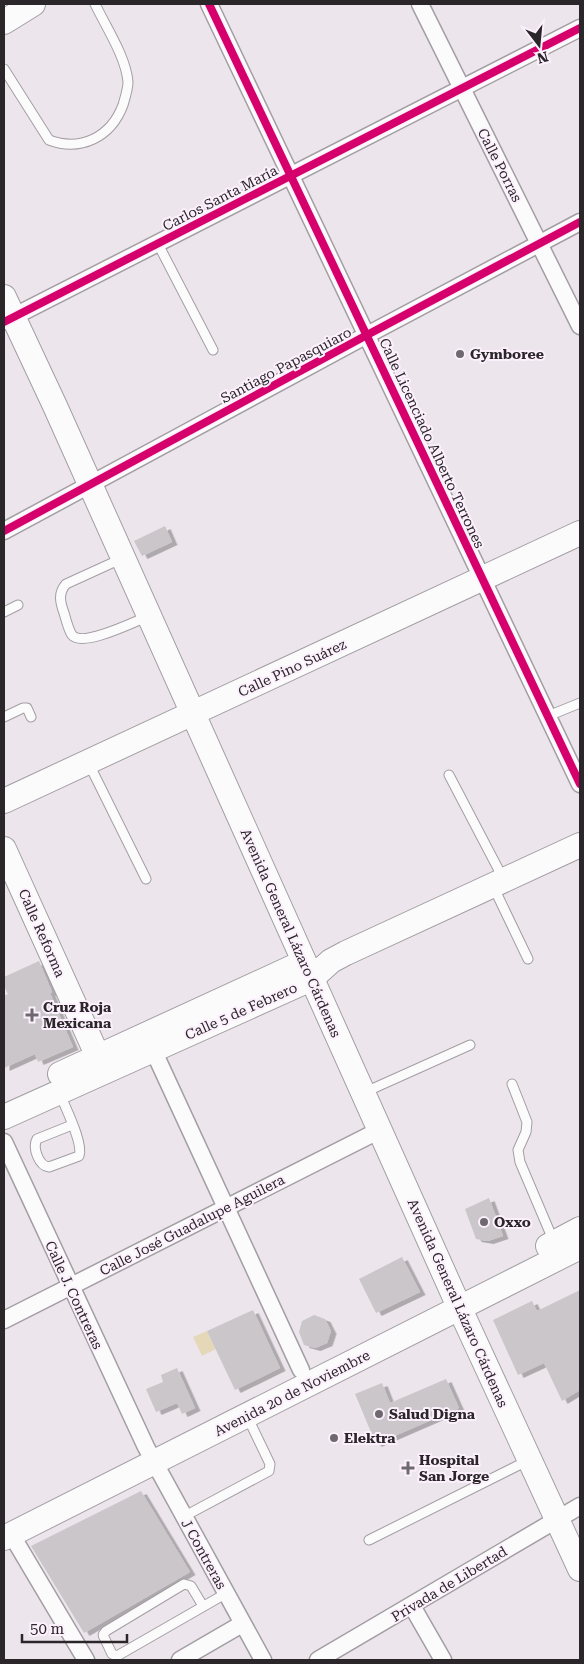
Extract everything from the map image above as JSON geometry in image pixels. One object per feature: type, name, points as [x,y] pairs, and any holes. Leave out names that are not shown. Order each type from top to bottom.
[{"type":"main road","points":[[4,22],[33,4]]},
{"type":"main road","name":"Avenida General Lázaro Cárdenas","points":[[7,312],[90,485],[363,1094],[580,1569]]},
{"type":"main road","name":"Calle Pino Suárez","points":[[4,801],[483,580],[580,533]]},
{"type":"main road","name":"Calle 5 de Febrero","points":[[4,1117],[56,1085],[331,961],[580,845]]},
{"type":"main road","name":"Calle Reforma","points":[[4,849],[101,1064]]},
{"type":"main road","name":"Calle 5 de Febrero","points":[[4,1099],[56,1085]]},
{"type":"main road","name":"Avenida 20 de Noviembre","points":[[150,1455],[247,1415],[457,1301],[554,1242],[580,1229]]},
{"type":"main road","name":"Avenida 20 de Noviembre","points":[[5,1532],[150,1455],[301,1370],[580,1247]]},
{"type":"street","name":"Calle Licenciado Alberto Terrones","points":[[209,4],[580,784]]},
{"type":"street","name":"Calle Porras","points":[[420,4],[461,89],[541,244],[580,326]]},
{"type":"street","name":"Carlos Santa María","points":[[7,312],[158,244],[580,28]]},
{"type":"street","name":"Santiago Papasquiaro","points":[[4,531],[580,222]]},
{"type":"street","points":[[150,1043],[301,1370]]},
{"type":"street","name":"Calle José Guadalupe Aguilera","points":[[4,1320],[380,1130]]},
{"type":"street","name":"Calle J. Contreras","points":[[4,1142],[150,1455]]},
{"type":"street","name":"J Contreras","points":[[150,1455],[263,1660]]},
{"type":"street","name":"Privada de Libertad","points":[[318,1660],[580,1506]]},
{"type":"street","points":[[5,1532],[18,1544],[86,1660]]},
{"type":"street","points":[[412,1606],[442,1660]]},
{"type":"street","points":[[180,1660],[242,1624]]},
{"type":"lane","points":[[4,69],[48,140],[60,144],[78,144],[96,138],[108,130],[118,118],[128,83],[121,58],[95,4]]},
{"type":"lane","points":[[158,244],[213,350]]},
{"type":"lane","points":[[123,558],[63,587],[60,603],[72,635],[80,639],[92,639],[149,616]]},
{"type":"lane","points":[[4,612],[18,605]]},
{"type":"lane","points":[[548,716],[580,703]]},
{"type":"lane","points":[[4,717],[27,708],[31,718]]},
{"type":"lane","points":[[88,762],[146,879]]},
{"type":"lane","points":[[449,775],[498,883],[528,959]]},
{"type":"lane","points":[[363,1094],[470,1045]]},
{"type":"lane","points":[[512,1084],[527,1122],[526,1132],[518,1150],[520,1162],[554,1242]]},
{"type":"lane","points":[[56,1085],[72,1125],[80,1147],[79,1156],[49,1167],[43,1165],[35,1147],[37,1139],[72,1125]]},
{"type":"lane","points":[[184,1517],[269,1472],[270,1464],[247,1415]]},
{"type":"lane","points":[[369,1540],[530,1460]]},
{"type":"lane","points":[[203,1606],[191,1586],[184,1584],[102,1635],[112,1654],[118,1656],[225,1594]]},
{"type":"shaded area","points":[[207,1331],[216,1349],[202,1356],[193,1337]]},
{"type":"building","points":[[165,526],[172,542],[142,556],[134,541]]},
{"type":"building","name":"Cruz Roja Mexicana","points":[[39,961],[52,992],[50,993],[73,1047],[38,1062],[35,1054],[4,1068],[4,996],[8,994],[4,986],[4,977]]},
{"type":"building","name":"Oxxo","points":[[489,1198],[503,1236],[488,1241],[476,1239],[465,1209]]},
{"type":"building","points":[[402,1257],[420,1292],[376,1313],[359,1279]]},
{"type":"building","points":[[580,1290],[580,1390],[562,1401],[544,1363],[518,1375],[493,1320],[532,1301],[537,1311]]},
{"type":"building","points":[[253,1310],[280,1368],[235,1390],[207,1331]]},
{"type":"building","points":[[314,1315],[325,1319],[331,1331],[327,1343],[315,1348],[304,1345],[299,1332],[302,1321]]},
{"type":"building","points":[[177,1368],[195,1408],[182,1414],[177,1403],[156,1412],[146,1389],[163,1382],[161,1375]]},
{"type":"building","points":[[446,1379],[459,1408],[376,1444],[355,1394],[382,1383],[390,1403]]},
{"type":"building","points":[[141,1491],[190,1572],[84,1633],[31,1546]]},
{"type":"cycle path","points":[[209,4],[580,784]]},
{"type":"cycle path","points":[[4,322],[580,28]]},
{"type":"cycle path","points":[[4,531],[580,222]]},
{"type":"place","name":"Gymboree","points":[[460,354]]},
{"type":"place","name":"Cruz Roja Mexicana","points":[[32,1015]]},
{"type":"place","name":"Oxxo","points":[[484,1222]]},
{"type":"place","name":"Salud Digna","points":[[379,1414]]},
{"type":"place","name":"Elektra","points":[[334,1438]]},
{"type":"place","name":"Hospital San Jorge","points":[[408,1468]]}]
